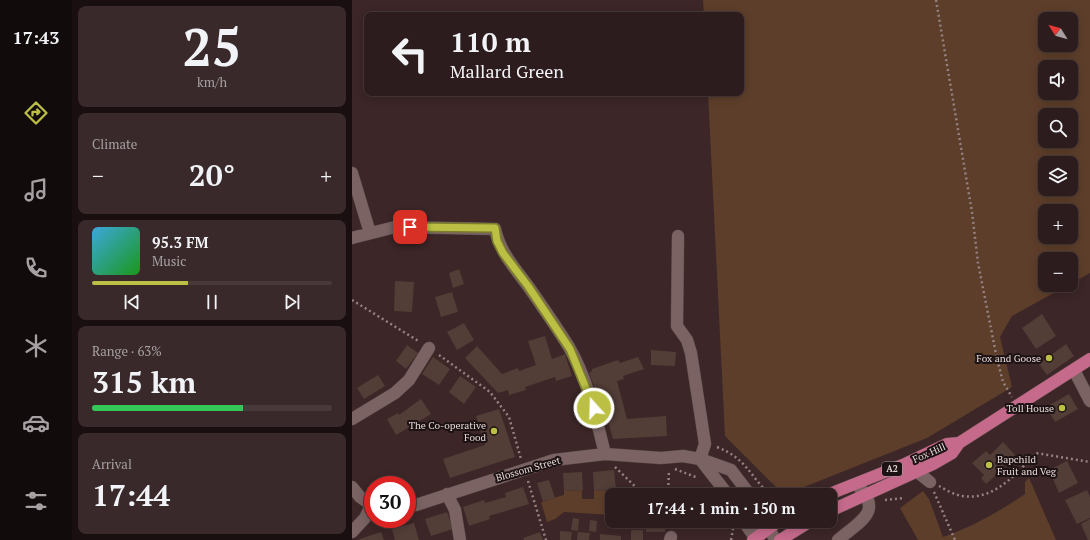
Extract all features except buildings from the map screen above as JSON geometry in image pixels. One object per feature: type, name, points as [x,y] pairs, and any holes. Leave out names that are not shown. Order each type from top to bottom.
[{"type":"main road","name":"A2","points":[[1074,370],[1090,359]]},
{"type":"main road","name":"Fox Hill","points":[[837,507],[918,472],[952,453],[959,443],[1074,370]]},
{"type":"main road","name":"Fox Hill","points":[[837,491],[905,464],[947,444],[959,443]]},
{"type":"main road","points":[[755,539],[766,528]]},
{"type":"main road","points":[[780,540],[800,528]]},
{"type":"street","points":[[352,173],[370,232]]},
{"type":"street","points":[[352,238],[370,232],[395,227],[495,228],[497,241],[503,253],[532,292],[570,349],[594,408],[605,454]]},
{"type":"street","points":[[678,236],[677,326],[687,340],[691,353],[704,444],[700,459],[723,488]]},
{"type":"street","points":[[352,419],[395,393],[409,380],[429,348]]},
{"type":"street","points":[[1074,370],[1090,402]]},
{"type":"street","name":"Blossom Street","points":[[416,505],[447,494],[526,475],[554,460],[605,454],[661,458],[683,456],[700,459],[731,470],[745,488]]},
{"type":"street","points":[[905,464],[930,482]]},
{"type":"street","points":[[838,540],[867,514],[870,503],[866,493],[856,484]]},
{"type":"street","points":[[352,487],[364,500]]},
{"type":"street","points":[[447,494],[454,507],[460,540]]},
{"type":"street","points":[[352,532],[364,519]]},
{"type":"street","points":[[743,528],[755,539]]},
{"type":"street","points":[[772,528],[775,540]]},
{"type":"path","points":[[936,0],[967,184],[978,264],[1004,382],[1017,406]]},
{"type":"path","points":[[352,300],[429,348],[490,392],[509,417],[546,540]]},
{"type":"path","points":[[930,482],[961,496],[982,495],[1003,486],[1036,453],[1090,462]]},
{"type":"path","points":[[609,466],[620,467]]},
{"type":"path","points":[[614,467],[636,488]]},
{"type":"path","points":[[663,468],[686,472],[702,481]]},
{"type":"path","points":[[668,488],[669,468]]},
{"type":"path","points":[[526,475],[533,479]]},
{"type":"path","points":[[520,484],[526,475]]},
{"type":"path","points":[[930,482],[955,540]]},
{"type":"path","points":[[731,540],[734,528]]},
{"type":"shaded area","points":[[703,0],[1090,0],[1090,273],[1078,280],[1078,252],[1038,252],[1038,292],[1055,292],[1012,316],[1000,337],[1012,387],[927,438],[802,488],[777,488],[725,436],[708,96],[744,96],[744,12],[704,12]]},
{"type":"shaded area","points":[[1029,478],[1056,540],[918,540],[900,508],[923,491],[929,499],[943,537],[986,518],[1025,494],[1025,482]]},
{"type":"shaded area","points":[[582,490],[582,499],[594,499],[594,491],[605,491],[605,515],[564,512],[555,519],[547,522],[541,502],[564,495],[564,491]]},
{"type":"place","name":"Fox and Goose","points":[[1049,358]]},
{"type":"place","name":"Toll House","points":[[1062,408]]},
{"type":"place","name":"The Co-operative Food","points":[[494,431]]},
{"type":"place","name":"Bapchild Fruit and Veg","points":[[989,465]]},
{"type":"route","points":[[410,227],[495,228],[497,241],[503,253],[554,323],[570,349],[582,375],[594,408]]}]
